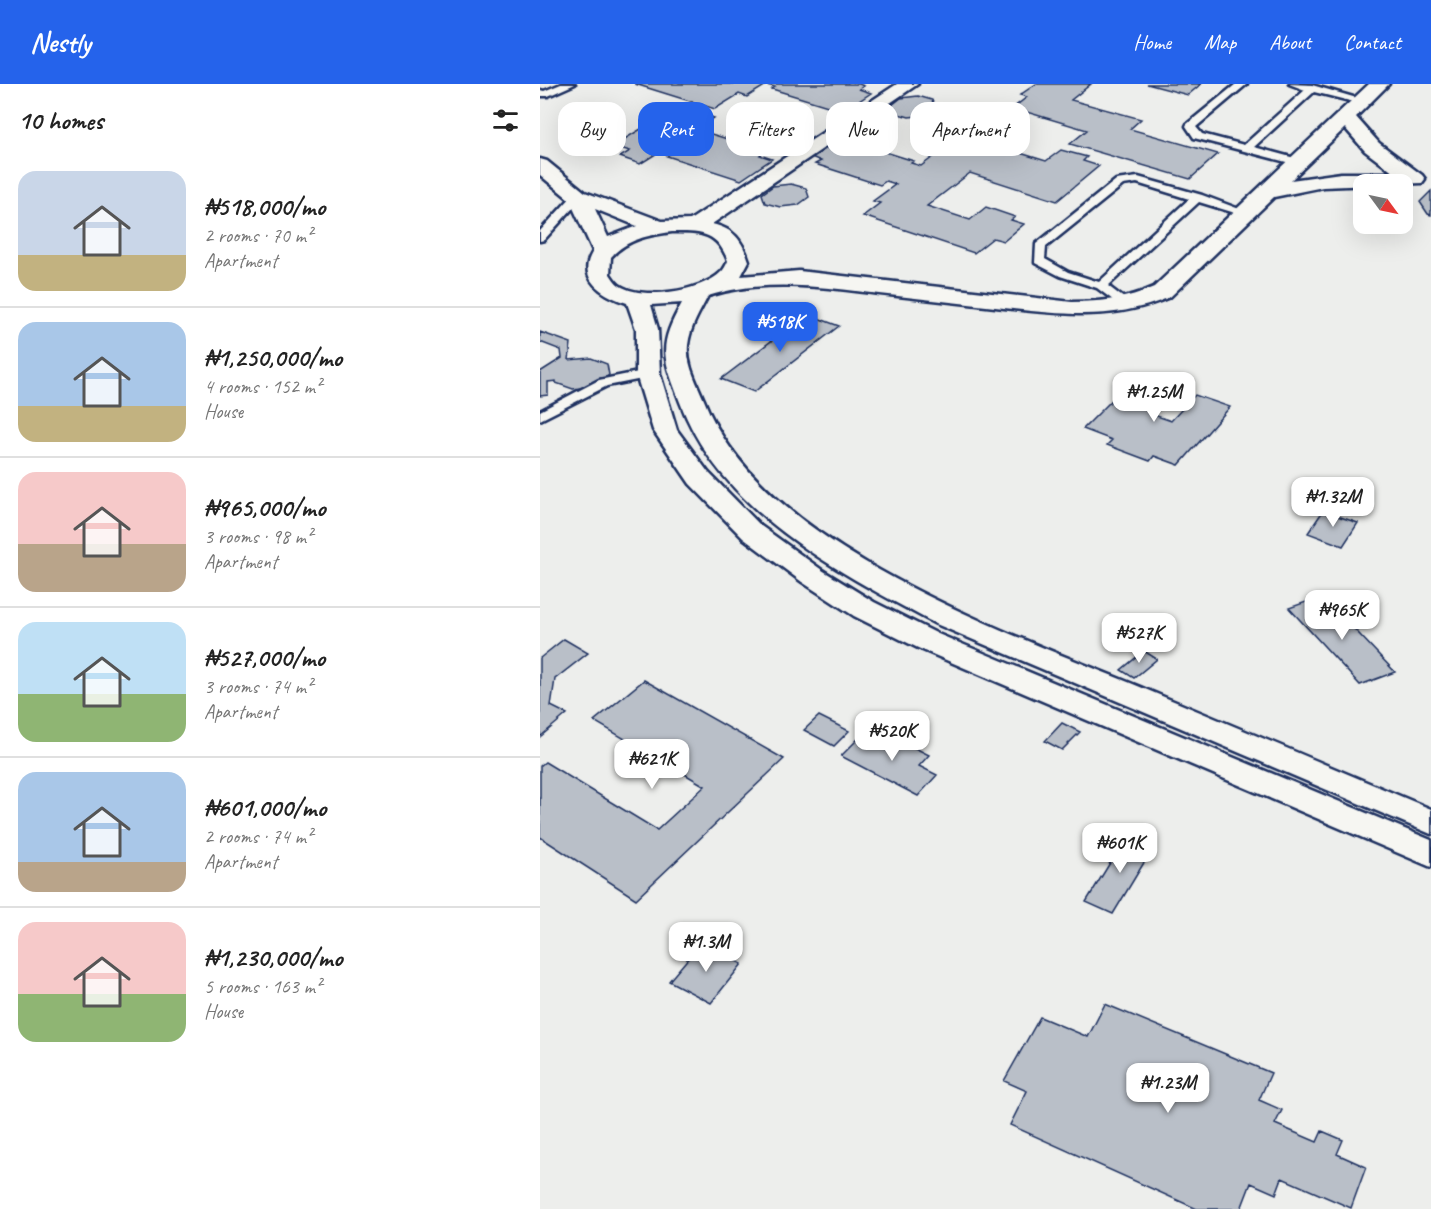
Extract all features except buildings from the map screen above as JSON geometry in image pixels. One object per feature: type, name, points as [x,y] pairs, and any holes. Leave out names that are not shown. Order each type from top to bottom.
[{"type":"street","points":[[695,226],[909,84]]},
{"type":"street","points":[[799,278],[738,250],[729,239],[714,231],[695,226],[660,227],[628,235],[612,244],[604,252],[597,268],[600,279],[612,289],[637,298],[675,299],[708,290],[799,278],[1072,309],[1104,309],[1144,301],[1162,292],[1374,89]]},
{"type":"street","points":[[1266,193],[1298,183],[1331,178],[1415,179],[1372,147],[1346,117]]},
{"type":"street","points":[[540,165],[578,196],[660,227]]},
{"type":"street","points":[[578,196],[604,252]]},
{"type":"street","points":[[738,250],[739,262],[732,274],[708,290],[678,334],[676,352],[679,367],[702,426],[723,458],[754,492],[783,518],[837,556],[885,585],[946,617],[1431,822]]},
{"type":"street","points":[[637,298],[647,329],[648,374],[665,430],[699,478],[752,532],[812,576],[864,609],[928,641],[1431,854]]},
{"type":"lane","points":[[540,93],[545,94],[570,84]]},
{"type":"lane","points":[[1242,84],[1191,126],[1198,136],[1298,162]]},
{"type":"lane","points":[[1294,84],[1312,88],[1374,89]]},
{"type":"lane","points":[[1246,149],[1312,88]]},
{"type":"lane","points":[[1125,305],[1101,285],[1064,274],[1039,261],[1040,246],[1120,182],[1138,180],[1245,213]]},
{"type":"lane","points":[[540,238],[578,196]]},
{"type":"lane","points":[[1101,285],[1198,197]]},
{"type":"lane","points":[[540,416],[603,383],[648,374]]}]
